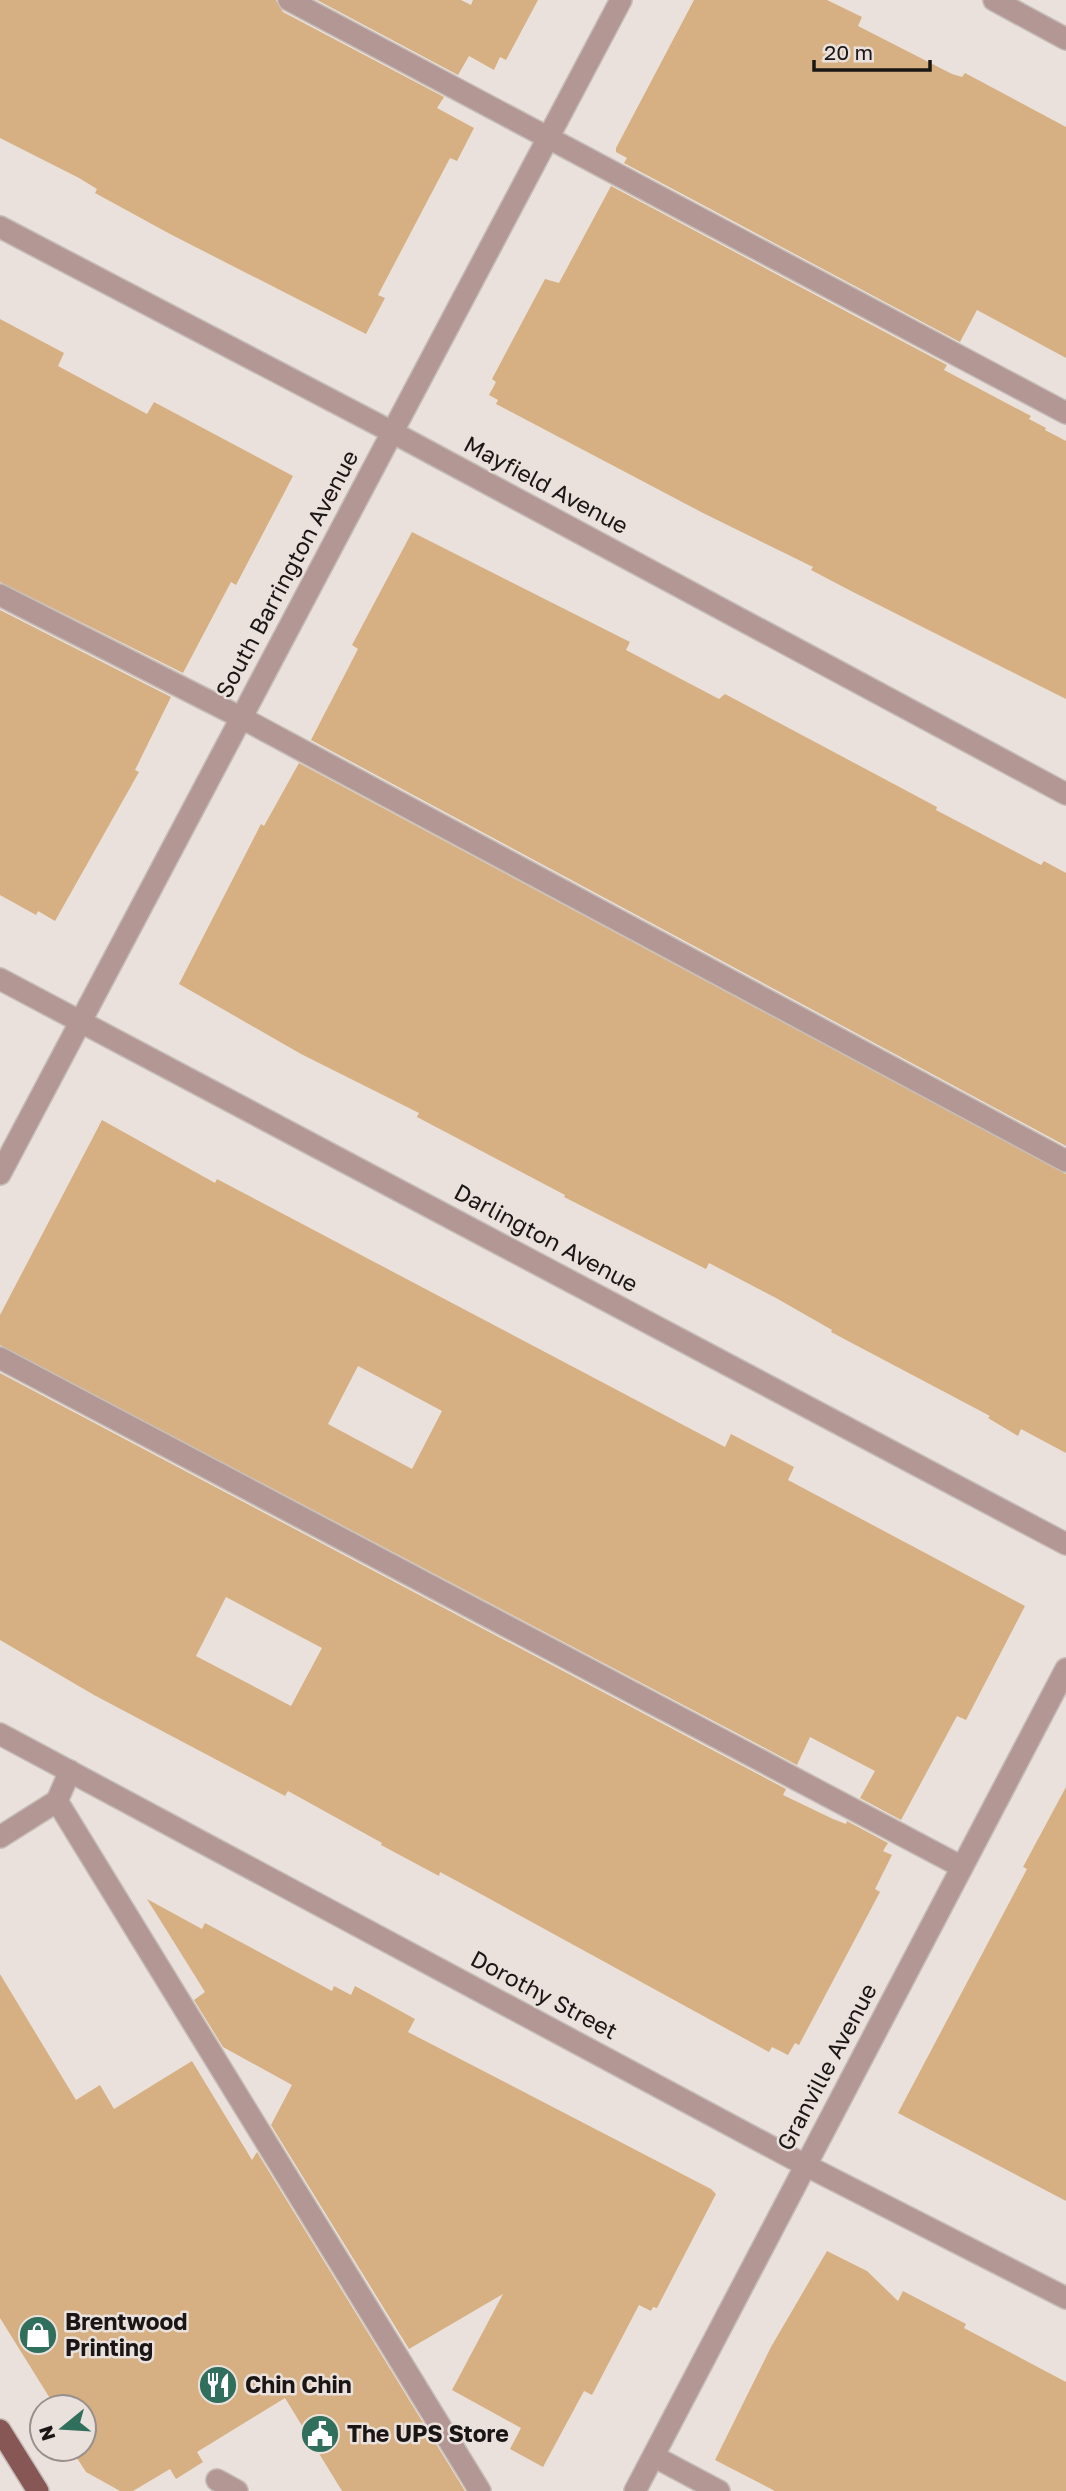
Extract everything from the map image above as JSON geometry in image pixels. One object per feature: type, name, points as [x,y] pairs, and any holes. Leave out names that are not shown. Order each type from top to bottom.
[{"type":"main road","points":[[0,2430],[38,2491]]},
{"type":"street","points":[[289,0],[1066,413]]},
{"type":"street","name":"South Barrington Avenue","points":[[0,1174],[621,0]]},
{"type":"street","points":[[994,0],[1066,39]]},
{"type":"street","name":"Mayfield Avenue","points":[[0,227],[392,432],[1066,794]]},
{"type":"street","points":[[0,595],[240,717],[1066,1161]]},
{"type":"street","name":"Darlington Avenue","points":[[0,979],[1066,1544]]},
{"type":"street","points":[[0,1358],[962,1867]]},
{"type":"street","name":"Granville Avenue","points":[[635,2491],[1066,1669]]},
{"type":"street","name":"Dorothy Street","points":[[0,1734],[805,2165],[1066,2298]]},
{"type":"street","points":[[0,1837],[57,1801],[70,1771]]},
{"type":"street","points":[[57,1801],[480,2491]]},
{"type":"street","points":[[655,2457],[719,2491]]},
{"type":"street","points":[[217,2480],[237,2491]]},
{"type":"building","points":[[0,0],[276,0],[283,12],[444,97],[437,108],[474,128],[457,161],[450,158],[378,295],[385,298],[366,334],[170,234],[95,193],[97,189],[79,178],[0,138]]},
{"type":"building","points":[[317,0],[461,0],[471,5],[473,0],[538,0],[506,60],[500,57],[494,70],[469,56],[458,75]]},
{"type":"building","points":[[694,0],[827,0],[862,17],[858,26],[952,74],[962,77],[965,73],[1066,127],[1066,358],[977,310],[960,342],[624,163],[627,158],[616,152],[616,148]]},
{"type":"building","points":[[611,186],[947,365],[944,370],[1031,416],[1029,419],[1066,441],[1066,699],[853,592],[811,570],[813,567],[703,513],[496,404],[498,400],[489,395],[496,382],[492,379],[545,279],[559,283]]},
{"type":"building","points":[[0,319],[64,353],[58,366],[147,414],[154,402],[293,476],[236,585],[231,582],[183,673],[0,582]]},
{"type":"building","points":[[412,532],[630,642],[626,650],[719,699],[725,694],[937,807],[936,810],[1041,865],[1044,861],[1066,873],[1066,1146],[311,740],[358,649],[352,645]]},
{"type":"building","points":[[0,610],[171,697],[135,770],[139,772],[55,921],[38,911],[36,915],[0,895]]},
{"type":"building","points":[[299,763],[1066,1174],[1066,1453],[1021,1429],[1018,1436],[988,1418],[990,1416],[831,1332],[832,1330],[776,1298],[709,1263],[706,1269],[564,1197],[565,1195],[417,1117],[419,1113],[301,1054],[179,984],[261,824],[264,826]]},
{"type":"building","points":[[102,1120],[215,1183],[217,1179],[725,1447],[731,1434],[794,1467],[788,1480],[1025,1606],[966,1720],[957,1716],[901,1820],[860,1798],[875,1771],[810,1737],[797,1765],[0,1345],[0,1315]],"holes":[[[358,1366],[442,1411],[412,1469],[328,1424]]]},
{"type":"building","points":[[0,1373],[786,1789],[783,1795],[833,1819],[846,1824],[847,1821],[888,1843],[883,1851],[892,1855],[875,1889],[880,1892],[799,2045],[795,2043],[788,2055],[772,2047],[769,2052],[440,1872],[439,1876],[381,1845],[382,1843],[288,1791],[285,1796],[94,1695],[0,1640]],"holes":[[[226,1597],[322,1648],[291,1706],[196,1656]]]},
{"type":"building","points":[[1066,1787],[1066,2201],[898,2113],[1027,1869],[1023,1867]]},
{"type":"building","points":[[147,1899],[202,1929],[205,1923],[332,1991],[334,1986],[351,1995],[355,1986],[415,2019],[408,2032],[716,2194],[657,2308],[653,2307],[651,2311],[639,2305],[592,2395],[584,2391],[543,2467],[510,2449],[521,2428],[452,2390],[503,2294],[409,2349],[271,2125],[292,2085],[223,2047],[194,2000],[205,1992]]},
{"type":"building","points":[[0,1974],[76,2100],[100,2085],[114,2109],[192,2061],[252,2160],[257,2152],[465,2491],[342,2491],[285,2398],[197,2452],[203,2462],[176,2479],[170,2469],[133,2491],[120,2491],[86,2472],[80,2463],[98,2463],[98,2393],[47,2393],[0,2318]]},
{"type":"building","points":[[827,2251],[867,2271],[898,2301],[903,2291],[966,2324],[964,2328],[1066,2382],[1066,2491],[775,2491],[715,2460],[771,2347]]},
{"type":"place","name":"Brentwood Printing","points":[[38,2335]]},
{"type":"place","name":"Chin Chin","points":[[218,2385]]},
{"type":"place","name":"The UPS Store","points":[[320,2434]]}]
